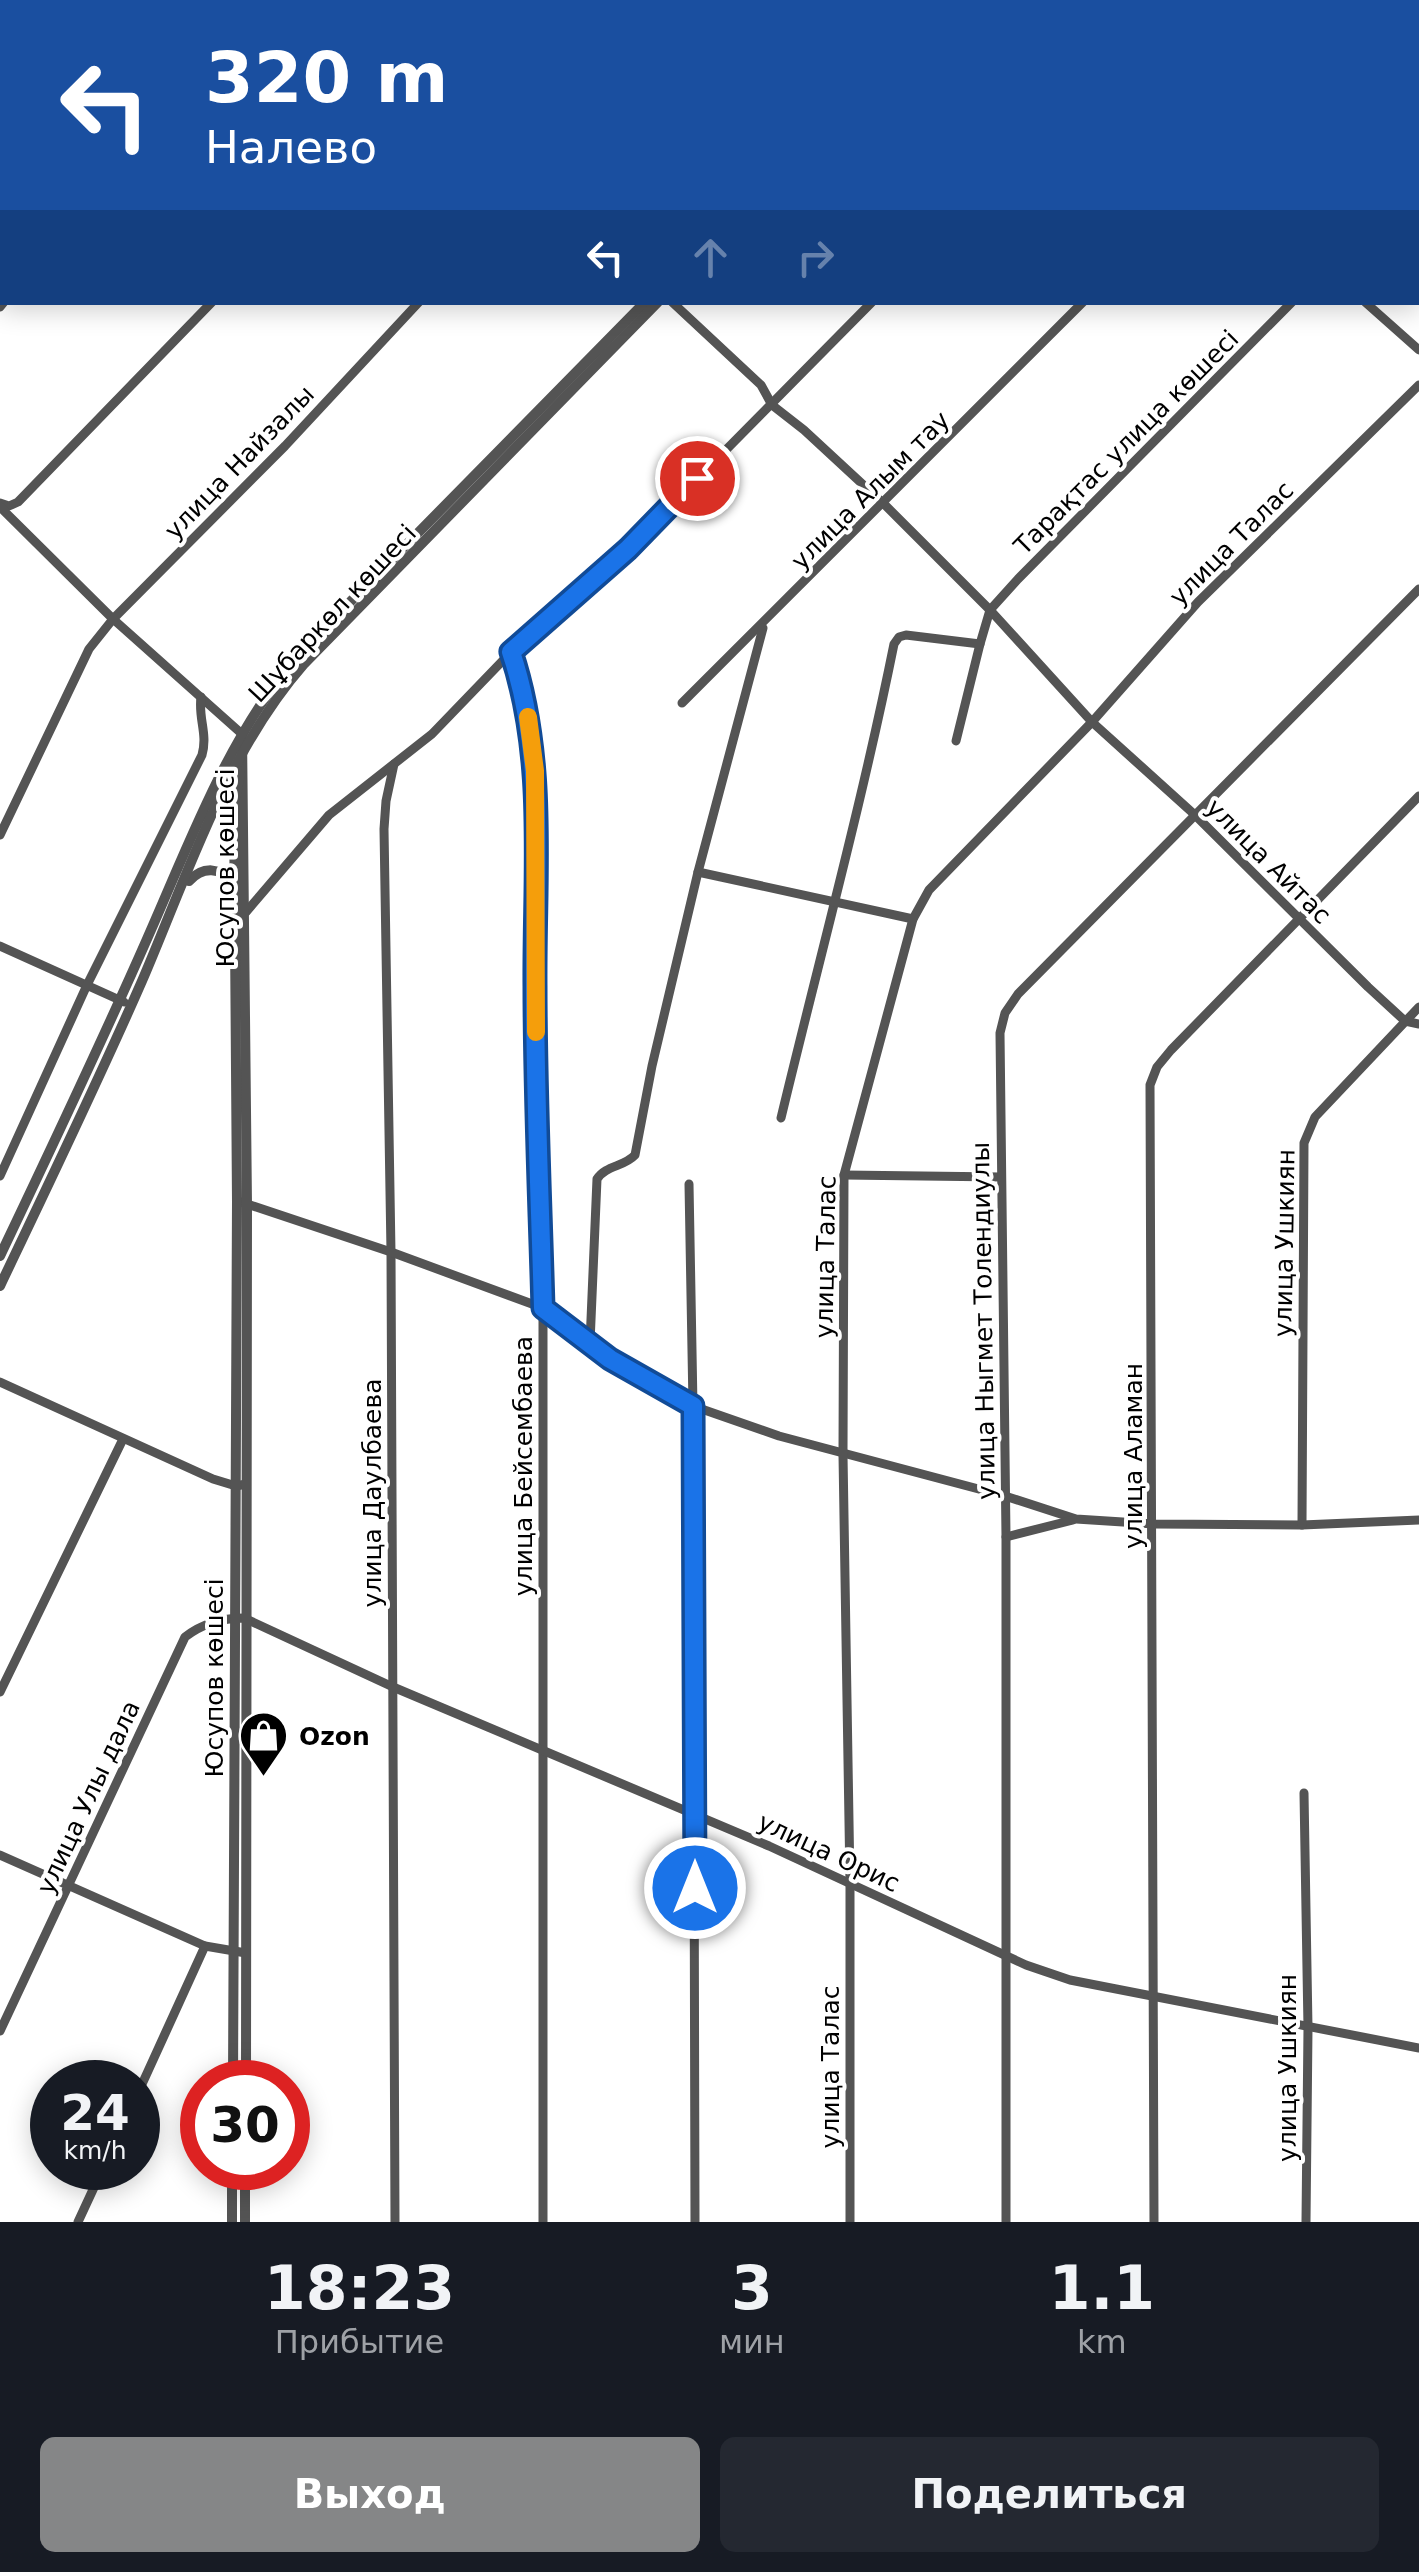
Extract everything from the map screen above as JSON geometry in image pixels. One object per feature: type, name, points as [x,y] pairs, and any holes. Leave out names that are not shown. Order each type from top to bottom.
[{"type":"street","points":[[0,505],[18,502],[209,305]]},
{"type":"street","name":"улица Найзалы","points":[[0,835],[88,649],[113,618],[284,446],[416,305]]},
{"type":"street","name":"Шұбаркөл көшесі","points":[[0,1286],[242,734],[265,694],[296,657],[642,305]]},
{"type":"street","name":"Шұбаркөл көшесі","points":[[0,1256],[180,894],[244,748],[263,714],[304,664],[655,305]]},
{"type":"street","name":"улица Айтас","points":[[675,305],[761,384],[772,405],[884,504],[990,610],[1092,722],[1195,815],[1405,1021]]},
{"type":"street","points":[[246,912],[329,815],[432,734],[511,652],[628,549],[869,305]]},
{"type":"street","name":"улица Алым тау","points":[[682,703],[1081,305]]},
{"type":"street","name":"Тарақтас улица көшесі","points":[[990,610],[1289,305]]},
{"type":"street","points":[[1368,305],[1419,350]]},
{"type":"street","name":"улица Талас","points":[[850,2222],[850,1884],[842,1455],[844,1175],[913,919],[929,890],[1092,722],[1198,602],[1419,385]]},
{"type":"street","points":[[0,505],[113,618],[242,734],[244,748]]},
{"type":"street","name":"улица Ныгмет Толендиулы","points":[[1006,2222],[1006,1538],[1000,1032],[1005,1013],[1018,994],[1419,590]]},
{"type":"street","points":[[956,741],[990,610]]},
{"type":"street","points":[[590,1344],[596,1179],[602,1170],[630,1161],[636,1155],[652,1066],[698,872],[764,625]]},
{"type":"street","points":[[781,1118],[833,900],[867,778],[894,644],[898,637],[906,635],[980,644]]},
{"type":"street","name":"улица Бейсембаева","points":[[511,652],[526,698],[535,771],[535,992],[543,1308],[543,2222]]},
{"type":"street","points":[[0,1176],[87,985],[202,756],[206,742],[201,697]]},
{"type":"street","name":"Юсупов көшесі","points":[[242,1203],[234,806],[244,748]]},
{"type":"street","name":"Юсупов көшесі","points":[[233,2060],[246,912],[244,748]]},
{"type":"street","name":"улица Даулбаева","points":[[394,764],[384,829],[391,1252],[395,2222]]},
{"type":"street","name":"улица Аламан","points":[[1154,2222],[1150,1086],[1157,1066],[1171,1050],[1419,796]]},
{"type":"street","points":[[180,894],[191,878],[207,870],[224,873],[234,883]]},
{"type":"street","points":[[698,872],[913,919]]},
{"type":"street","points":[[0,946],[126,1003]]},
{"type":"street","name":"улица Ушкиян","points":[[1302,1525],[1304,1142],[1315,1117],[1419,1006]]},
{"type":"street","points":[[1405,1021],[1419,1024]]},
{"type":"street","points":[[844,1175],[1001,1178]]},
{"type":"street","points":[[689,1184],[695,2222]]},
{"type":"street","points":[[242,1203],[543,1308],[610,1359],[693,1406],[842,1455],[1005,1496],[1076,1519],[1302,1525],[1419,1520]]},
{"type":"street","points":[[0,1382],[122,1439],[241,1485]]},
{"type":"street","points":[[0,1692],[122,1439]]},
{"type":"street","points":[[1006,1538],[1076,1519]]},
{"type":"street","name":"Юсупов көшесі","points":[[240,1618],[246,2060]]},
{"type":"street","name":"улица Орис","points":[[240,1618],[695,1814],[1006,1957],[1070,1980],[1419,2048]]},
{"type":"street","name":"улица Улы дала","points":[[0,2031],[186,1637],[198,1627],[240,1618]]},
{"type":"street","name":"улица Ушкиян","points":[[1304,1793],[1306,2222]]},
{"type":"street","points":[[0,1854],[205,1946],[246,1953]]},
{"type":"street","points":[[153,2060],[205,1946]]},
{"type":"street","points":[[78,2222],[93,2190]]},
{"type":"street","points":[[232,2190],[232,2222]]},
{"type":"street","points":[[245,2190],[245,2222]]},
{"type":"slow traffic","points":[[528,717],[535,771],[536,1032]]},
{"type":"place","name":"Ozon","points":[[264,1778]]},
{"type":"route","points":[[695,1888],[693,1406],[610,1359],[543,1308],[535,992],[535,771],[526,698],[511,652],[628,549],[697,478]]}]
